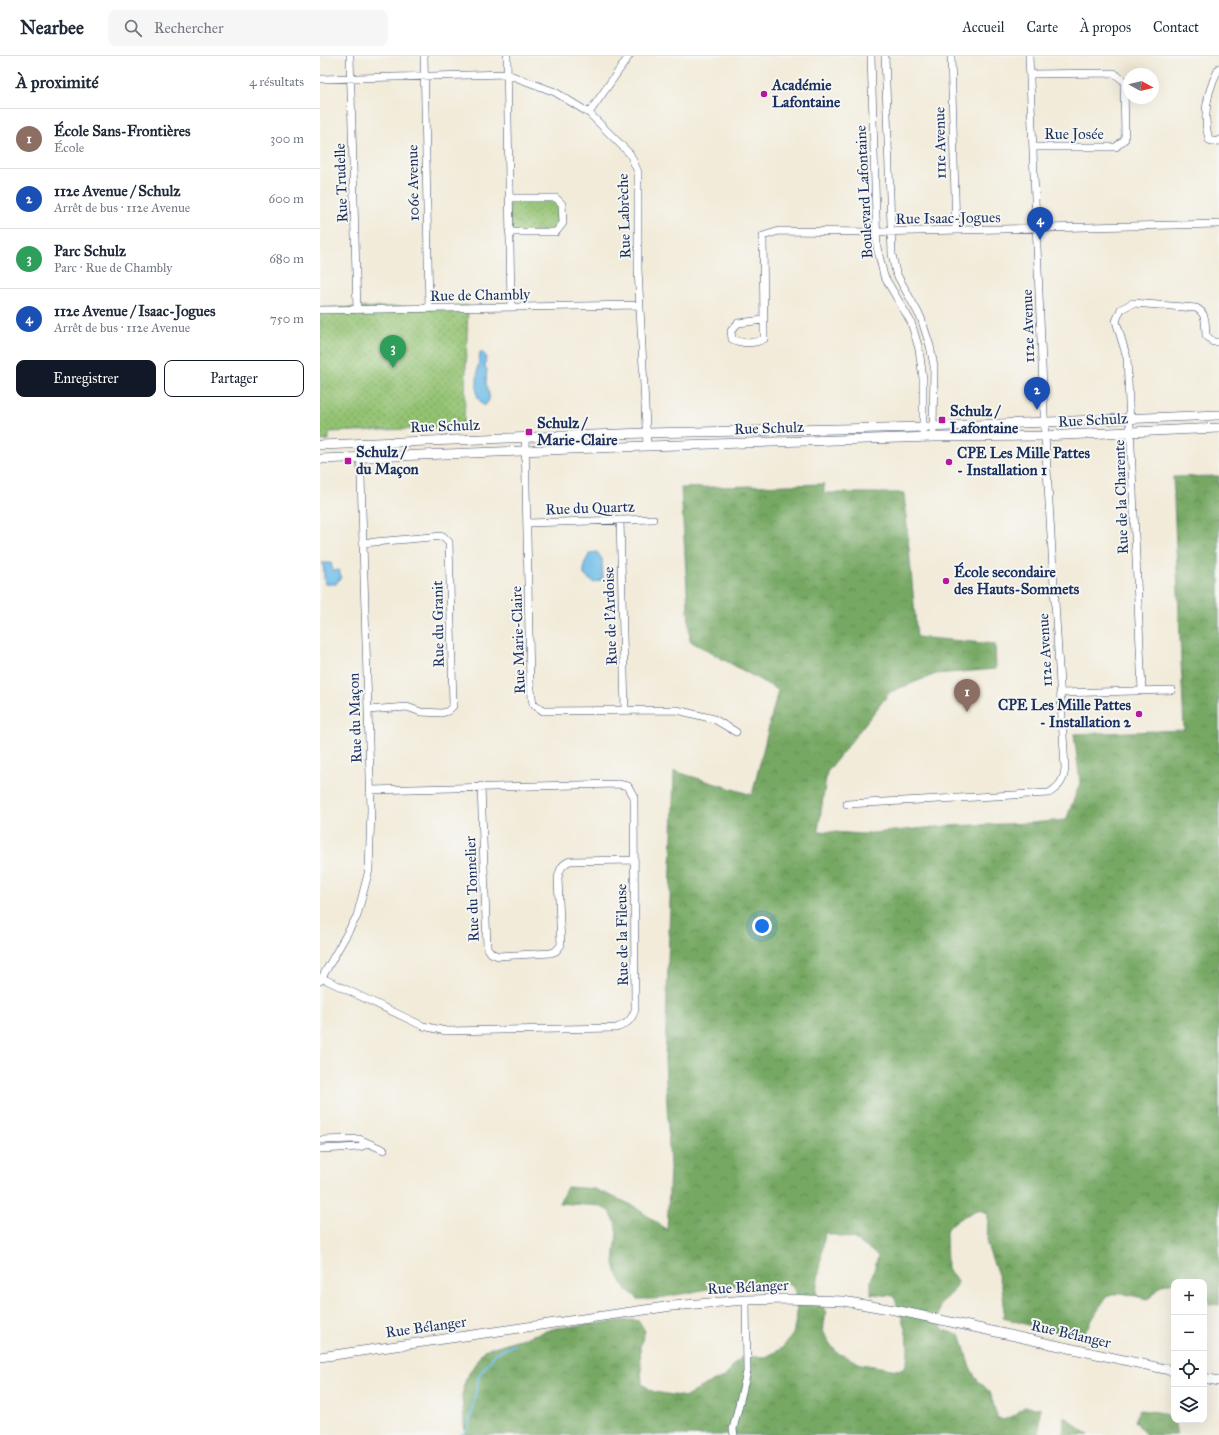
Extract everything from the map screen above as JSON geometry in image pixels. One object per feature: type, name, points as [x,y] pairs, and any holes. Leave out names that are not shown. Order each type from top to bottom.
[{"type":"street","name":"Rue Trudelle","points":[[350,56],[357,310]]},
{"type":"street","name":"106e Avenue","points":[[424,56],[429,308]]},
{"type":"street","points":[[507,56],[511,307]]},
{"type":"street","points":[[589,112],[629,56]]},
{"type":"street","name":"Boulevard Lafontaine","points":[[871,56],[877,247],[884,276],[911,322],[919,349],[923,379],[923,438]]},
{"type":"street","name":"Boulevard Lafontaine","points":[[885,56],[890,232],[892,254],[896,273],[921,318],[930,346],[934,366],[933,437]]},
{"type":"street","name":"111e Avenue","points":[[951,56],[956,230]]},
{"type":"street","name":"112e Avenue","points":[[847,804],[1050,793],[1058,787],[1064,778],[1045,436],[1029,56]]},
{"type":"street","points":[[1219,68],[1210,85],[1205,126],[1209,140],[1217,142],[1219,140]]},
{"type":"street","name":"Rue Josée","points":[[1030,74],[1114,73],[1124,81],[1124,139],[1116,147],[1033,147]]},
{"type":"street","name":"Rue Labrèche","points":[[320,79],[508,74],[555,92],[589,112],[630,154],[638,172],[640,305],[647,446]]},
{"type":"street","points":[[509,198],[556,198],[562,204],[563,223],[556,232],[509,232]]},
{"type":"street","name":"Rue Isaac-Jogues","points":[[764,320],[738,323],[734,326],[732,331],[732,339],[740,343],[758,342],[764,339],[764,320],[763,236],[779,231],[890,232],[1219,224]]},
{"type":"street","name":"Rue de la Charente","points":[[1142,691],[1132,432],[1127,358],[1116,321],[1121,309],[1134,303],[1196,308],[1202,311],[1205,317],[1206,335],[1213,342],[1219,342]]},
{"type":"street","name":"Rue de Chambly","points":[[320,310],[640,305]]},
{"type":"street","name":"Rue Schulz","points":[[320,445],[360,442],[646,433],[933,427],[1219,415]]},
{"type":"street","points":[[991,424],[991,437]]},
{"type":"street","name":"Rue Schulz","points":[[320,458],[933,437],[1045,436],[1219,428]]},
{"type":"street","name":"Rue Marie-Claire","points":[[525,437],[528,523],[530,682],[533,704],[543,711],[677,710],[695,713],[714,719],[736,732]]},
{"type":"street","points":[[433,440],[433,454]]},
{"type":"street","name":"Rue du Maçon","points":[[321,980],[357,916],[369,870],[370,790],[360,442]]},
{"type":"street","name":"Rue du Quartz","points":[[528,523],[653,519]]},
{"type":"street","name":"Rue de l'Ardoise","points":[[620,520],[625,710]]},
{"type":"street","name":"Rue du Granit","points":[[363,543],[432,536],[443,536],[449,542],[453,706],[442,713],[421,712],[407,706],[368,710]]},
{"type":"street","points":[[1060,693],[1172,690]]},
{"type":"street","name":"Rue de la Fileuse","points":[[321,980],[423,1026],[446,1031],[616,1028],[626,1025],[632,1018],[635,1010],[634,797],[628,786],[618,784],[482,786],[370,790]]},
{"type":"street","name":"Rue du Tonnelier","points":[[482,786],[486,947],[490,953],[498,956],[551,953],[556,951],[560,945],[558,878],[560,869],[564,863],[570,861],[634,860]]},
{"type":"street","points":[[320,1140],[359,1140],[384,1150]]},
{"type":"street","points":[[320,1149],[360,1147],[367,1144]]},
{"type":"street","name":"Rue Bélanger","points":[[320,1357],[672,1306],[746,1300],[784,1299],[843,1301],[886,1308],[1171,1371]]},
{"type":"street","points":[[734,1435],[733,1428],[747,1372],[746,1300]]},
{"type":"street","points":[[1207,1379],[1219,1382]]},
{"type":"green space","points":[[509,198],[556,198],[562,204],[563,223],[556,232],[509,232]]},
{"type":"green space","points":[[468,306],[464,427],[329,432],[329,440],[320,441],[320,308]]},
{"type":"green space","points":[[1219,476],[1219,1305],[1209,1304],[1207,1295],[1207,1279],[1171,1279],[1171,1283],[1162,1285],[1152,1296],[1147,1299],[1120,1293],[1109,1296],[1103,1302],[1082,1336],[1050,1331],[1003,1318],[1004,1304],[1002,1286],[987,1245],[988,1213],[978,1210],[956,1221],[946,1232],[947,1268],[958,1281],[953,1292],[941,1303],[938,1321],[944,1330],[961,1336],[969,1365],[975,1377],[990,1392],[997,1417],[1003,1420],[1015,1415],[1024,1407],[1040,1408],[1039,1435],[465,1435],[462,1396],[466,1378],[484,1350],[556,1328],[630,1320],[639,1321],[645,1331],[640,1347],[642,1384],[654,1392],[686,1397],[707,1384],[725,1377],[736,1362],[743,1356],[766,1357],[782,1348],[793,1334],[797,1314],[795,1291],[792,1286],[785,1283],[719,1287],[654,1299],[638,1299],[624,1287],[616,1271],[614,1262],[617,1233],[615,1222],[609,1211],[599,1206],[559,1203],[567,1187],[595,1189],[632,1205],[667,1230],[670,1169],[665,1060],[674,771],[752,795],[778,690],[690,641],[681,488],[824,484],[824,493],[904,493],[917,637],[995,644],[996,669],[936,674],[890,692],[827,772],[818,831],[862,834],[947,826],[1031,823],[1066,820],[1080,783],[1074,734],[1184,730],[1173,477]],"holes":[[[825,1233],[855,1239],[878,1256],[871,1281],[871,1294],[894,1296],[908,1342],[907,1360],[904,1369],[898,1370],[861,1364],[838,1353],[828,1342],[823,1330],[826,1313],[816,1293]]]},
{"type":"green space","points":[[1139,1410],[1165,1414],[1171,1418],[1171,1423],[1174,1423],[1176,1427],[1176,1435],[1146,1435],[1135,1421]]},
{"type":"green space","points":[[1064,1416],[1089,1435],[1063,1435]]},
{"type":"water","points":[[481,351],[486,356],[486,382],[489,395],[489,400],[484,406],[477,395],[478,365]]},
{"type":"water","points":[[597,552],[602,559],[603,579],[594,583],[584,575],[584,564],[590,553]]},
{"type":"water","points":[[322,563],[331,563],[333,571],[339,570],[341,577],[336,584],[325,584]]},
{"type":"waterway","points":[[461,1435],[468,1430],[479,1375],[496,1353],[514,1345]]},
{"type":"place","name":"Académie Lafontaine","points":[[764,94]]},
{"type":"place","name":"112e Avenue / Isaac-Jogues","points":[[1040,240]]},
{"type":"place","name":"Parc Schulz","points":[[393,368]]},
{"type":"place","name":"112e Avenue / Schulz","points":[[1037,410]]},
{"type":"place","name":"Schulz / Lafontaine","points":[[942,420]]},
{"type":"place","name":"Schulz / Marie-Claire","points":[[529,432]]},
{"type":"place","name":"Schulz / du Maçon","points":[[348,461]]},
{"type":"place","name":"CPE Les Mille Pattes - Installation 1","points":[[949,462]]},
{"type":"place","name":"École secondaire des Hauts-Sommets","points":[[946,581]]},
{"type":"place","name":"École Sans-Frontières","points":[[967,712]]},
{"type":"place","name":"CPE Les Mille Pattes - Installation 2","points":[[1139,714]]}]
